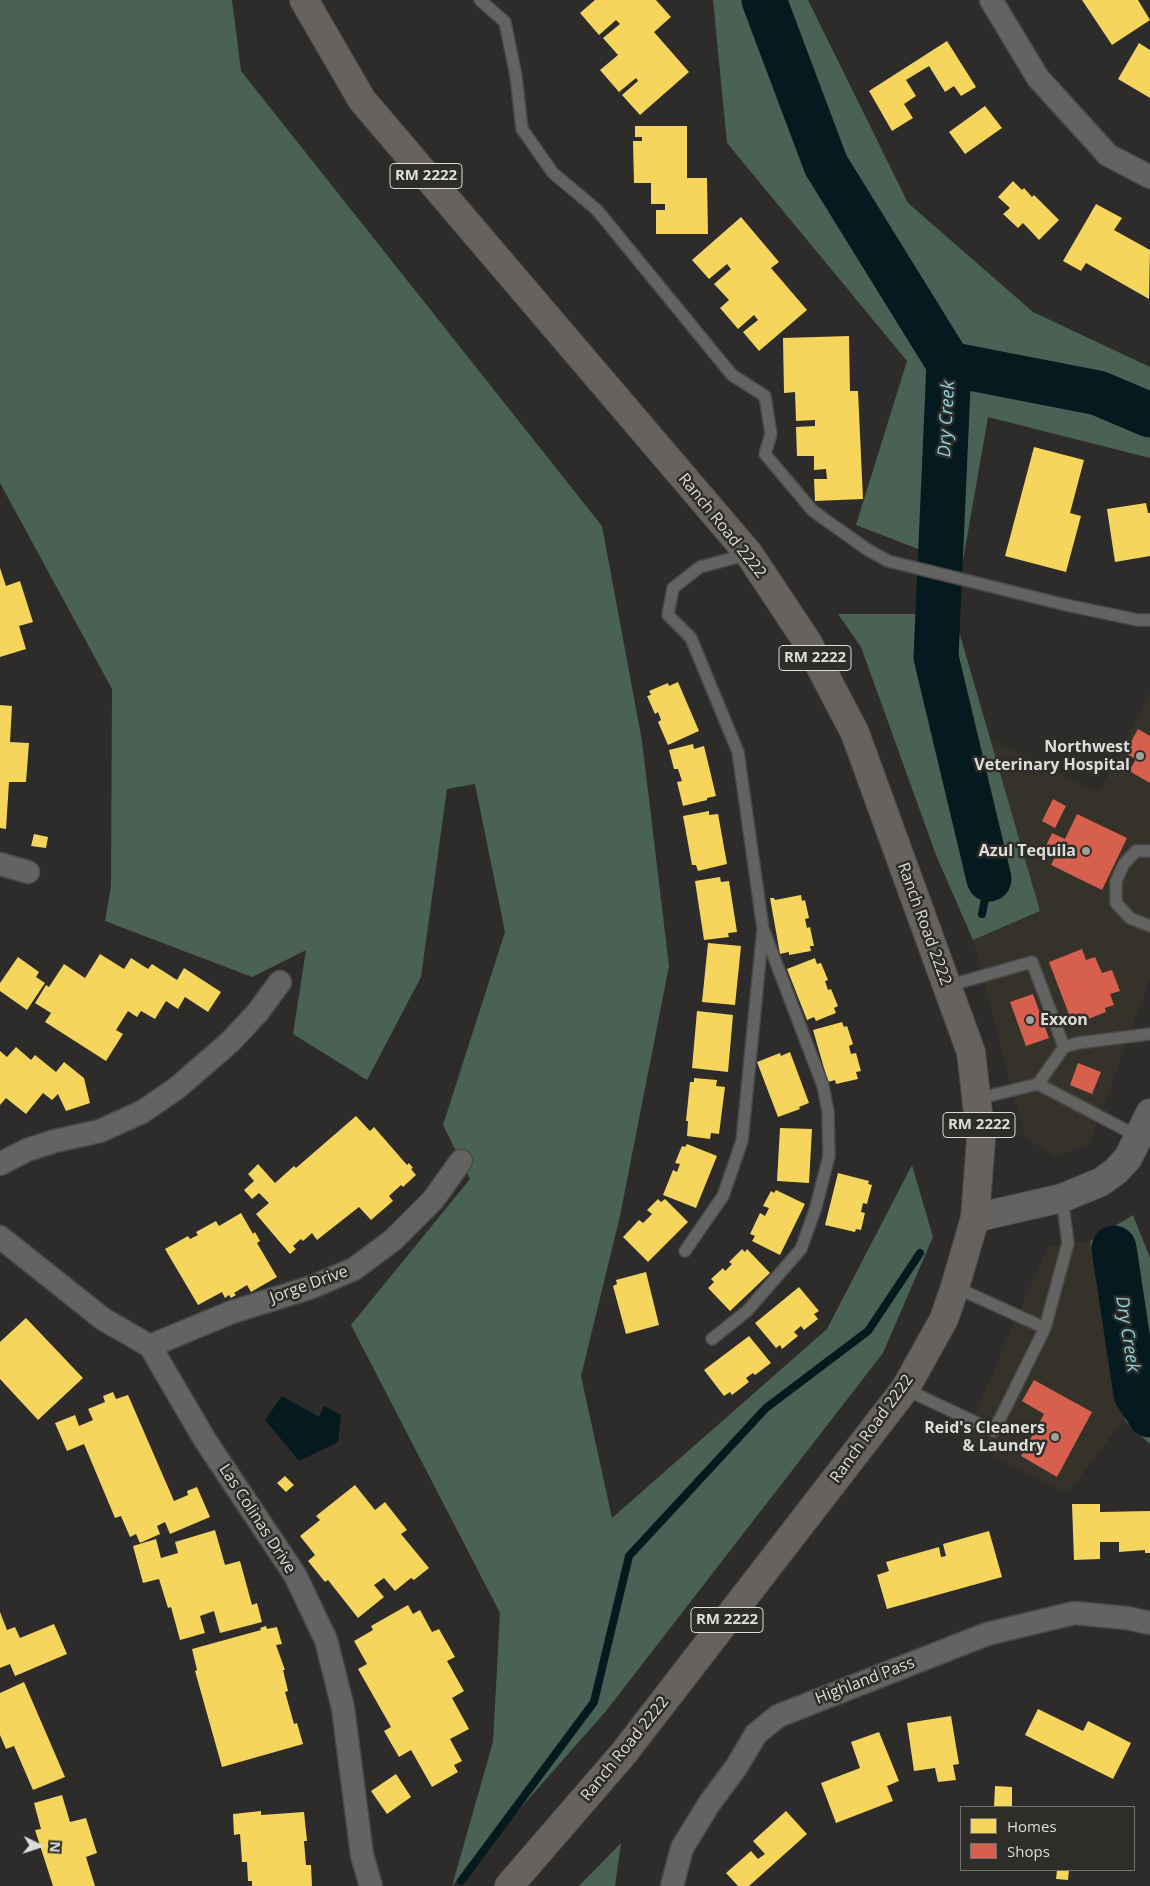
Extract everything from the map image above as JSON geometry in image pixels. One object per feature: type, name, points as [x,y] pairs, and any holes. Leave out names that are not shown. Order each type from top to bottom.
[{"type":"main road","name":"Ranch Road 2222","points":[[304,0],[362,100],[749,554],[808,643],[854,733],[971,1052],[981,1139],[975,1218],[955,1287],[944,1319],[905,1389],[623,1754],[510,1886]]},
{"type":"street","points":[[990,0],[1038,78],[1108,155],[1150,177]]},
{"type":"street","points":[[0,864],[28,872]]},
{"type":"street","points":[[0,1164],[27,1150],[100,1132],[142,1112],[176,1088],[230,1042],[258,1012],[280,982]]},
{"type":"street","points":[[975,1218],[1062,1198],[1101,1182],[1116,1172],[1128,1158],[1150,1113]]},
{"type":"street","name":"Jorge Drive","points":[[150,1346],[232,1312],[312,1287],[354,1269],[393,1240],[433,1200],[461,1162]]},
{"type":"street","name":"Las Colinas Drive","points":[[0,1237],[103,1319],[150,1346],[205,1440],[295,1575],[326,1640],[343,1708],[362,1855],[371,1886]]},
{"type":"street","name":"Highland Pass","points":[[672,1886],[682,1848],[756,1734],[778,1716],[997,1632],[1074,1613],[1127,1618],[1150,1623]]},
{"type":"lane","points":[[480,0],[505,22],[516,76],[522,129],[553,173],[596,210],[732,375],[765,396],[771,434],[765,454],[813,512],[868,550],[888,561],[1066,605],[1138,620],[1150,620]]},
{"type":"lane","points":[[712,1339],[747,1311],[801,1249],[816,1207],[829,1156],[828,1112],[824,1086],[763,929],[738,752],[691,638],[668,614],[673,588],[700,567],[749,554]]},
{"type":"lane","points":[[1150,851],[1136,851],[1124,864],[1116,881],[1116,903],[1130,918],[1150,926]]},
{"type":"lane","points":[[685,1251],[723,1196],[742,1141],[763,929]]},
{"type":"lane","points":[[947,986],[1032,962],[1064,1047]]},
{"type":"lane","points":[[976,1099],[1038,1084],[1064,1047],[1078,1043],[1150,1034]]},
{"type":"lane","points":[[1038,1084],[1138,1137]]},
{"type":"lane","points":[[905,1389],[994,1431],[1045,1328],[1068,1243],[1062,1198]]},
{"type":"lane","points":[[955,1287],[1045,1328]]},
{"type":"shaded area","points":[[1150,693],[1150,978],[1089,1146],[1055,1156],[1025,1138],[973,940],[1040,911],[990,740],[1099,792]]},
{"type":"shaded area","points":[[1090,1241],[1124,1419],[1068,1493],[963,1441],[1048,1246]]},
{"type":"green space","points":[[0,0],[232,0],[241,71],[602,526],[642,741],[669,966],[620,1216],[581,1376],[612,1518],[827,1329],[912,1165],[933,1237],[883,1353],[606,1711],[452,1886],[493,1742],[500,1613],[351,1325],[470,1179],[443,1125],[505,932],[475,784],[447,789],[421,977],[367,1080],[293,1034],[306,950],[252,977],[105,921],[111,886],[112,689],[0,483]]},
{"type":"green space","points":[[713,0],[808,0],[908,203],[1033,312],[1150,367],[1150,458],[988,417],[962,566],[856,525],[907,361],[727,143]]},
{"type":"green space","points":[[838,614],[954,614],[1040,911],[973,940],[936,855],[861,647]]},
{"type":"green space","points":[[1133,1215],[1150,1258],[1150,1444],[1125,1421],[1090,1241]]},
{"type":"green space","points":[[621,1843],[615,1886],[579,1886]]},
{"type":"water","points":[[282,1396],[319,1417],[324,1406],[341,1415],[338,1442],[299,1461],[265,1420]]},
{"type":"building: Homes","points":[[595,0],[656,0],[671,17],[654,32],[689,72],[640,115],[622,95],[638,81],[636,78],[619,92],[600,70],[618,55],[603,38],[620,24],[616,20],[599,35],[580,13]]},
{"type":"building: Homes","points":[[1082,0],[1138,0],[1150,20],[1112,45]]},
{"type":"building: Homes","points":[[947,41],[976,87],[961,96],[954,86],[945,92],[929,66],[906,80],[916,96],[904,104],[913,118],[892,131],[869,91]]},
{"type":"building: Homes","points":[[1139,43],[1150,50],[1150,98],[1118,79]]},
{"type":"building: Homes","points":[[985,106],[1002,128],[965,154],[949,132]]},
{"type":"building: Homes","points":[[635,126],[687,126],[687,178],[707,178],[708,234],[656,234],[656,210],[665,210],[665,204],[651,204],[651,183],[634,183],[633,141],[642,141],[642,137],[635,137]]},
{"type":"building: Homes","points":[[1013,181],[1022,190],[1024,188],[1032,197],[1034,195],[1059,220],[1039,240],[1023,223],[1018,228],[1003,214],[1010,208],[998,197]]},
{"type":"building: Homes","points":[[1096,204],[1122,218],[1114,230],[1150,250],[1149,299],[1086,263],[1081,271],[1063,261]]},
{"type":"building: Homes","points":[[741,217],[779,262],[771,268],[807,310],[759,351],[743,332],[758,320],[754,315],[738,329],[720,308],[729,300],[714,284],[731,269],[727,264],[709,279],[692,260]]},
{"type":"building: Homes","points":[[849,336],[850,391],[858,391],[863,499],[815,501],[814,479],[827,479],[826,469],[814,470],[814,456],[797,456],[796,427],[815,426],[815,420],[796,421],[795,392],[784,393],[783,338]]},
{"type":"building: Homes","points":[[1034,447],[1084,460],[1070,513],[1081,516],[1066,572],[1005,556]]},
{"type":"building: Homes","points":[[1146,503],[1148,513],[1150,513],[1150,556],[1115,562],[1107,509]]},
{"type":"building: Homes","points":[[0,568],[6,586],[20,581],[33,622],[19,626],[26,649],[0,657]]},
{"type":"building: Homes","points":[[678,682],[699,731],[668,745],[658,722],[661,720],[658,712],[655,714],[647,696],[651,695],[649,691],[668,683],[669,686]]},
{"type":"building: Homes","points":[[0,705],[12,706],[10,742],[29,743],[26,782],[9,782],[6,829],[0,828]]},
{"type":"building: Homes","points":[[693,744],[694,749],[704,746],[716,796],[683,806],[677,782],[682,781],[678,769],[674,769],[669,750]]},
{"type":"building: Homes","points":[[709,811],[709,815],[718,814],[727,864],[698,871],[696,865],[692,865],[683,816]]},
{"type":"building: Homes","points":[[34,834],[48,837],[46,848],[31,846]]},
{"type":"building: Homes","points":[[720,877],[721,882],[729,881],[737,932],[728,933],[729,937],[704,940],[695,881]]},
{"type":"building: Homes","points":[[801,895],[802,901],[805,900],[809,918],[805,919],[807,928],[810,927],[814,946],[810,946],[811,951],[789,955],[789,952],[780,954],[770,898],[775,900]]},
{"type":"building: Homes","points":[[708,943],[741,946],[735,1005],[702,1002]]},
{"type":"building: Homes","points":[[100,954],[124,969],[131,958],[148,969],[152,964],[177,980],[184,968],[221,992],[208,1012],[185,997],[178,1009],[166,1001],[155,1019],[141,1011],[137,1017],[128,1011],[116,1030],[123,1034],[106,1061],[45,1022],[51,1013],[35,1003],[46,985],[49,987],[64,964],[85,978]]},
{"type":"building: Homes","points":[[18,957],[39,972],[36,977],[45,983],[27,1010],[0,991],[0,983]]},
{"type":"building: Homes","points":[[815,958],[817,964],[821,963],[828,980],[825,981],[828,990],[831,989],[838,1006],[834,1008],[836,1013],[816,1021],[814,1017],[807,1020],[787,969]]},
{"type":"building: Homes","points":[[697,1011],[733,1015],[728,1072],[692,1068]]},
{"type":"building: Homes","points":[[842,1022],[844,1027],[847,1026],[853,1044],[849,1046],[851,1054],[856,1053],[861,1071],[856,1072],[858,1079],[836,1084],[835,1080],[828,1082],[813,1030]]},
{"type":"building: Homes","points":[[16,1047],[31,1060],[35,1055],[56,1072],[64,1062],[84,1078],[90,1103],[66,1111],[58,1094],[52,1100],[43,1093],[26,1114],[6,1098],[0,1105],[0,1051],[7,1057]]},
{"type":"building: Homes","points":[[790,1052],[809,1103],[799,1107],[800,1109],[778,1117],[757,1062],[780,1053],[781,1056]]},
{"type":"building: Homes","points":[[694,1078],[717,1080],[716,1086],[725,1087],[719,1134],[711,1133],[710,1139],[687,1136],[688,1121],[686,1121],[690,1082],[694,1082]]},
{"type":"building: Homes","points":[[356,1116],[370,1131],[374,1127],[407,1165],[409,1163],[416,1175],[389,1196],[393,1201],[371,1220],[359,1207],[317,1240],[312,1233],[303,1241],[301,1239],[293,1246],[296,1249],[290,1254],[256,1214],[269,1203],[259,1193],[252,1199],[244,1190],[254,1181],[248,1174],[258,1164],[275,1183],[294,1166],[296,1168]]},
{"type":"building: Homes","points":[[780,1128],[812,1129],[809,1183],[777,1181]]},
{"type":"building: Homes","points":[[687,1144],[717,1156],[696,1208],[663,1195],[673,1170],[677,1172],[680,1164],[675,1163],[682,1146],[685,1147]]},
{"type":"building: Homes","points":[[838,1173],[869,1181],[868,1184],[872,1185],[867,1204],[863,1203],[861,1212],[865,1213],[861,1230],[856,1229],[855,1232],[825,1225]]},
{"type":"building: Homes","points":[[776,1190],[805,1204],[780,1255],[752,1241],[755,1236],[750,1234],[760,1213],[765,1216],[769,1208],[763,1206],[771,1191],[774,1193]]},
{"type":"building: Homes","points":[[658,1199],[661,1202],[665,1199],[688,1222],[648,1262],[623,1237],[639,1220],[643,1223],[652,1214],[647,1210]]},
{"type":"building: Homes","points":[[241,1213],[253,1234],[255,1232],[260,1241],[257,1243],[277,1277],[251,1292],[247,1285],[234,1293],[236,1295],[231,1298],[229,1295],[225,1298],[222,1292],[198,1305],[165,1249],[188,1236],[190,1239],[198,1235],[196,1232],[216,1221],[219,1226]]},
{"type":"building: Homes","points":[[742,1249],[745,1252],[747,1249],[770,1273],[730,1311],[708,1288],[714,1282],[711,1279],[723,1268],[725,1271],[732,1264],[729,1262]]},
{"type":"building: Homes","points":[[646,1272],[659,1325],[626,1334],[613,1286],[617,1284],[616,1280]]},
{"type":"building: Homes","points":[[799,1287],[819,1311],[814,1314],[818,1319],[804,1330],[801,1326],[794,1332],[798,1336],[782,1349],[780,1345],[776,1348],[755,1323]]},
{"type":"building: Homes","points":[[26,1318],[83,1378],[38,1420],[0,1379],[0,1342]]},
{"type":"building: Homes","points":[[749,1336],[771,1363],[755,1375],[753,1373],[746,1378],[749,1382],[732,1395],[730,1392],[724,1396],[704,1370]]},
{"type":"building: Homes","points":[[113,1392],[116,1399],[128,1395],[174,1501],[188,1495],[187,1491],[197,1487],[210,1517],[170,1534],[165,1522],[157,1526],[160,1534],[140,1543],[136,1534],[130,1537],[121,1516],[115,1518],[84,1444],[67,1451],[55,1423],[75,1415],[79,1426],[93,1420],[88,1409],[105,1402],[103,1396]]},
{"type":"building: Homes","points":[[285,1476],[294,1485],[286,1492],[277,1483]]},
{"type":"building: Homes","points":[[355,1485],[375,1510],[385,1502],[407,1530],[401,1534],[429,1568],[414,1580],[411,1578],[395,1591],[384,1578],[374,1585],[384,1597],[358,1618],[328,1580],[325,1582],[308,1561],[315,1555],[300,1536],[320,1520],[316,1516]]},
{"type":"building: Homes","points":[[1072,1504],[1100,1504],[1100,1512],[1150,1511],[1150,1553],[1145,1553],[1145,1550],[1119,1552],[1119,1542],[1100,1542],[1100,1559],[1074,1560]]},
{"type":"building: Homes","points":[[215,1530],[225,1565],[240,1561],[252,1605],[257,1603],[262,1622],[220,1633],[214,1611],[200,1616],[205,1633],[180,1640],[171,1607],[168,1608],[159,1579],[143,1583],[133,1546],[156,1539],[161,1558],[178,1553],[175,1542]]},
{"type":"building: Homes","points":[[989,1531],[1002,1577],[887,1609],[877,1575],[889,1571],[886,1562],[939,1547],[941,1557],[946,1556],[943,1544]]},
{"type":"building: Homes","points":[[408,1605],[413,1614],[420,1610],[432,1632],[439,1629],[455,1657],[447,1661],[464,1691],[452,1698],[469,1729],[450,1739],[462,1761],[454,1765],[458,1772],[432,1787],[411,1750],[399,1757],[384,1731],[391,1727],[358,1669],[367,1664],[354,1641],[373,1630],[371,1626]]},
{"type":"building: Homes","points":[[0,1612],[7,1630],[15,1627],[20,1638],[54,1624],[67,1654],[15,1676],[10,1664],[0,1668]]},
{"type":"building: Homes","points":[[266,1626],[267,1629],[277,1627],[282,1644],[276,1645],[285,1670],[283,1670],[288,1691],[285,1692],[294,1724],[297,1723],[303,1744],[222,1767],[195,1671],[197,1670],[192,1649],[261,1630],[260,1628]]},
{"type":"building: Homes","points":[[24,1682],[65,1777],[33,1790],[14,1746],[6,1749],[0,1735],[0,1693]]},
{"type":"building: Homes","points":[[1038,1709],[1083,1731],[1088,1721],[1131,1743],[1113,1779],[1025,1735]]},
{"type":"building: Homes","points":[[951,1716],[959,1764],[953,1765],[956,1780],[938,1782],[935,1768],[914,1771],[907,1723]]},
{"type":"building: Homes","points":[[879,1732],[899,1781],[887,1786],[893,1801],[836,1823],[821,1783],[860,1768],[851,1742]]},
{"type":"building: Homes","points":[[396,1774],[411,1797],[387,1814],[371,1791]]},
{"type":"building: Homes","points":[[995,1786],[1012,1787],[1012,1806],[994,1806]]},
{"type":"building: Homes","points":[[62,1795],[70,1822],[86,1818],[97,1853],[86,1857],[95,1886],[53,1886],[35,1830],[41,1829],[34,1803]]},
{"type":"building: Homes","points":[[261,1811],[261,1815],[304,1812],[307,1841],[304,1841],[306,1865],[311,1865],[312,1886],[252,1886],[252,1881],[248,1881],[247,1862],[242,1862],[240,1834],[234,1835],[233,1814]]},
{"type":"building: Homes","points":[[786,1811],[807,1834],[749,1886],[738,1886],[726,1873],[751,1851],[758,1859],[765,1854],[753,1841]]},
{"type":"building: Homes","points":[[1057,1871],[1069,1871],[1068,1880],[1056,1879]]},
{"type":"building: Shops","name":"Northwest Veterinary Hospital","points":[[1138,729],[1150,736],[1150,783],[1129,771],[1136,759],[1125,753]]},
{"type":"building: Shops","points":[[1053,799],[1066,806],[1055,828],[1042,821]]},
{"type":"building: Shops","name":"Azul Tequila","points":[[1077,814],[1127,838],[1102,890],[1051,865],[1057,853],[1045,848],[1052,833],[1065,839]]},
{"type":"building: Shops","points":[[1082,949],[1086,960],[1095,957],[1102,973],[1112,970],[1120,991],[1110,994],[1114,1005],[1105,1008],[1106,1012],[1073,1025],[1049,962]]},
{"type":"building: Shops","name":"Exxon","points":[[1033,994],[1049,1038],[1026,1046],[1010,1002]]},
{"type":"building: Shops","points":[[1078,1063],[1101,1072],[1092,1094],[1070,1085]]},
{"type":"building: Shops","name":"Reid's Cleaners & Laundry","points":[[1034,1380],[1092,1412],[1057,1477],[1021,1456],[1044,1414],[1022,1401]]},
{"type":"waterway","name":"Dry Creek","points":[[764,0],[826,165],[949,364],[936,657],[989,879]]},
{"type":"waterway","points":[[949,364],[1098,393],[1150,415]]},
{"type":"waterway","points":[[982,914],[989,879]]},
{"type":"waterway","name":"Dry Creek","points":[[1114,1248],[1136,1394],[1150,1415]]},
{"type":"waterway","points":[[461,1881],[594,1702],[629,1556],[766,1408],[868,1331],[920,1253]]},
{"type":"place","name":"Northwest Veterinary Hospital","points":[[1140,756]]},
{"type":"place","name":"Azul Tequila","points":[[1086,851]]},
{"type":"place","name":"Exxon","points":[[1030,1020]]},
{"type":"place","name":"Reid's Cleaners & Laundry","points":[[1055,1437]]}]
